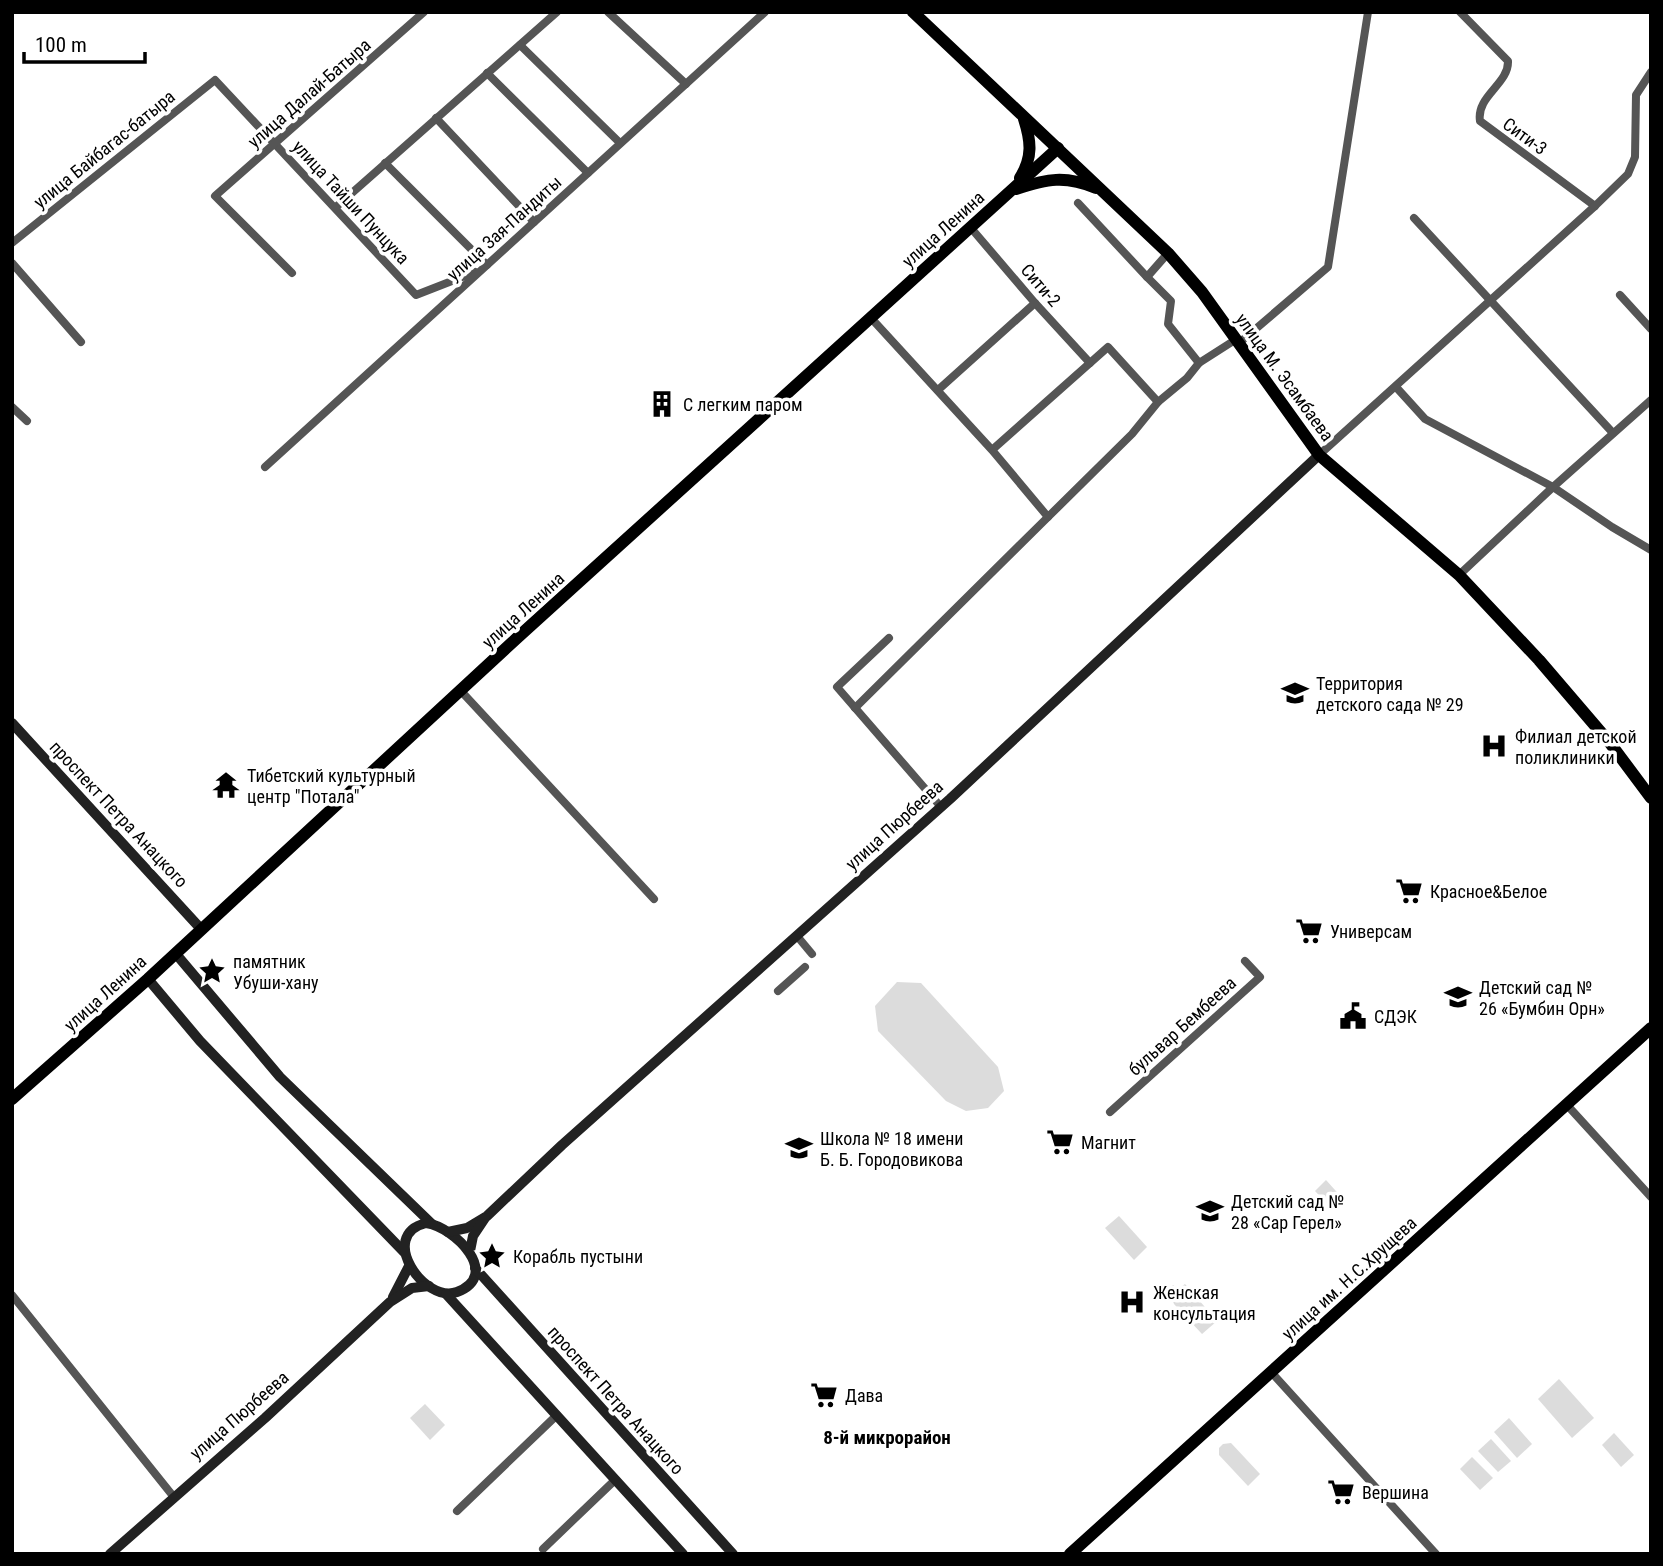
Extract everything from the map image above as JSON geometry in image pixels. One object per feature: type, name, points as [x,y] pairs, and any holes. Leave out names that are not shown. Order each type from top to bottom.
[{"type":"main road","name":"улица М. Эсамбаева","points":[[913,12],[1168,253],[1202,292],[1319,455],[1459,575],[1539,660],[1610,743],[1651,798]]},
{"type":"main road","points":[[1012,190],[1024,171],[1031,149],[1023,115]]},
{"type":"main road","name":"улица Ленина","points":[[12,1099],[176,954],[460,690],[1058,148]]},
{"type":"main road","points":[[1012,190],[1060,178],[1073,179],[1102,191]]},
{"type":"main road","name":"улица Пюрбеева","points":[[487,1216],[570,1138],[941,807],[1319,455]]},
{"type":"main road","name":"проспект Петра Анацкого","points":[[12,723],[201,929]]},
{"type":"main road","points":[[176,954],[280,1077],[432,1224],[448,1232],[470,1251]]},
{"type":"main road","points":[[148,979],[200,1041],[404,1252],[409,1266],[435,1291],[446,1294],[468,1285],[475,1268],[470,1251],[473,1236],[487,1216]]},
{"type":"main road","name":"улица им. Н.С.Хрущева","points":[[1070,1554],[1651,1028]]},
{"type":"main road","points":[[448,1232],[467,1228],[487,1216]]},
{"type":"main road","points":[[404,1252],[408,1236],[414,1228],[422,1224],[432,1224]]},
{"type":"main road","points":[[390,1302],[404,1280],[409,1266]]},
{"type":"main road","name":"проспект Петра Анацкого","points":[[475,1268],[733,1554]]},
{"type":"main road","points":[[390,1302],[412,1289],[429,1286]]},
{"type":"main road","points":[[446,1294],[683,1554]]},
{"type":"main road","name":"улица Пюрбеева","points":[[110,1554],[265,1418],[390,1302]]},
{"type":"street","name":"улица Далай-Батыра","points":[[292,273],[215,196],[424,12]]},
{"type":"street","points":[[336,207],[557,12]]},
{"type":"street","points":[[608,12],[686,84]]},
{"type":"street","name":"улица Зая-Пандиты","points":[[265,467],[765,12]]},
{"type":"street","points":[[855,708],[1132,434],[1158,402],[1187,378],[1199,363],[1236,342],[1328,267],[1368,12]]},
{"type":"street","name":"Сити-3","points":[[1460,12],[1508,61],[1506,71],[1480,108],[1479,116],[1483,125],[1595,206]]},
{"type":"street","points":[[520,45],[620,143]]},
{"type":"street","points":[[1319,455],[1628,174],[1635,157],[1636,95],[1651,72]]},
{"type":"street","points":[[487,73],[588,173]]},
{"type":"street","name":"улица Тайши Пунцука","points":[[215,80],[416,295],[484,267]]},
{"type":"street","name":"улица Байбагас-батыра","points":[[12,243],[215,80]]},
{"type":"street","points":[[436,118],[534,222]]},
{"type":"street","points":[[385,163],[484,267]]},
{"type":"street","points":[[1079,203],[1171,301],[1168,324],[1199,363]]},
{"type":"street","points":[[1414,218],[1614,433]]},
{"type":"street","name":"Сити-2","points":[[971,228],[1090,362]]},
{"type":"street","points":[[1147,277],[1168,253]]},
{"type":"street","points":[[12,263],[81,342]]},
{"type":"street","points":[[1620,295],[1651,330]]},
{"type":"street","points":[[938,390],[1035,303]]},
{"type":"street","points":[[872,318],[992,450],[1048,517]]},
{"type":"street","points":[[992,450],[1108,347],[1158,402]]},
{"type":"street","points":[[1396,387],[1425,419],[1553,487],[1651,550]]},
{"type":"street","points":[[1459,575],[1651,400]]},
{"type":"street","points":[[12,407],[27,421]]},
{"type":"street","points":[[889,638],[836,687],[941,807]]},
{"type":"street","points":[[460,690],[654,899]]},
{"type":"street","points":[[797,936],[813,954]]},
{"type":"street","name":"бульвар Бембеева","points":[[1110,1112],[1260,977],[1245,961]]},
{"type":"street","points":[[778,991],[805,967]]},
{"type":"street","points":[[1567,1105],[1651,1197]]},
{"type":"street","points":[[12,1295],[173,1496]]},
{"type":"street","points":[[1271,1372],[1436,1554]]},
{"type":"street","points":[[457,1511],[556,1415]]},
{"type":"street","points":[[543,1549],[615,1480]]},
{"type":"shaded area","points":[[897,982],[921,983],[998,1067],[1004,1091],[988,1108],[966,1111],[946,1101],[878,1031],[875,1006]]},
{"type":"shaded area","points":[[1326,1180],[1344,1200],[1333,1210],[1315,1191]]},
{"type":"shaded area","points":[[1119,1216],[1147,1247],[1134,1260],[1105,1228]]},
{"type":"shaded area","points":[[1185,1284],[1217,1321],[1202,1334],[1174,1304],[1168,1290],[1173,1285],[1178,1289]]},
{"type":"shaded area","points":[[1559,1379],[1594,1418],[1572,1438],[1538,1399]]},
{"type":"shaded area","points":[[425,1404],[445,1425],[430,1440],[410,1418]]},
{"type":"shaded area","points":[[1509,1418],[1532,1444],[1517,1458],[1494,1432]]},
{"type":"shaded area","points":[[1614,1433],[1634,1455],[1621,1467],[1602,1445]]},
{"type":"shaded area","points":[[1491,1439],[1511,1461],[1498,1472],[1478,1451]]},
{"type":"shaded area","points":[[1231,1443],[1260,1474],[1248,1486],[1219,1455],[1219,1448],[1223,1444]]},
{"type":"shaded area","points":[[1472,1457],[1493,1478],[1480,1490],[1460,1469]]},
{"type":"place","name":"С легким паром","points":[[662,404]]},
{"type":"place","name":"Территория детского сада № 29","points":[[1295,693]]},
{"type":"place","name":"Филиал детской поликлиники","points":[[1494,746]]},
{"type":"place","name":"Тибетский культурный центр \"Потала\"","points":[[226,785]]},
{"type":"place","name":"Красное&Белое","points":[[1409,891]]},
{"type":"place","name":"Универсам","points":[[1309,931]]},
{"type":"place","name":"памятник Убуши-хану","points":[[212,971]]},
{"type":"place","name":"Детский сад № 26 «Бумбин Орн»","points":[[1458,997]]},
{"type":"place","name":"СДЭК","points":[[1353,1016]]},
{"type":"place","name":"Магнит","points":[[1060,1142]]},
{"type":"place","name":"Школа № 18 имени Б. Б. Городовикова","points":[[799,1148]]},
{"type":"place","name":"Детский сад № 28 «Сар Герел»","points":[[1210,1211]]},
{"type":"place","name":"Корабль пустыни","points":[[492,1256]]},
{"type":"place","name":"Женская консультация","points":[[1132,1302]]},
{"type":"place","name":"Дава","points":[[824,1395]]},
{"type":"place","name":"Вершина","points":[[1341,1492]]},
{"type":"district","name":"8-й микрорайон","points":[[887,1437]]}]
